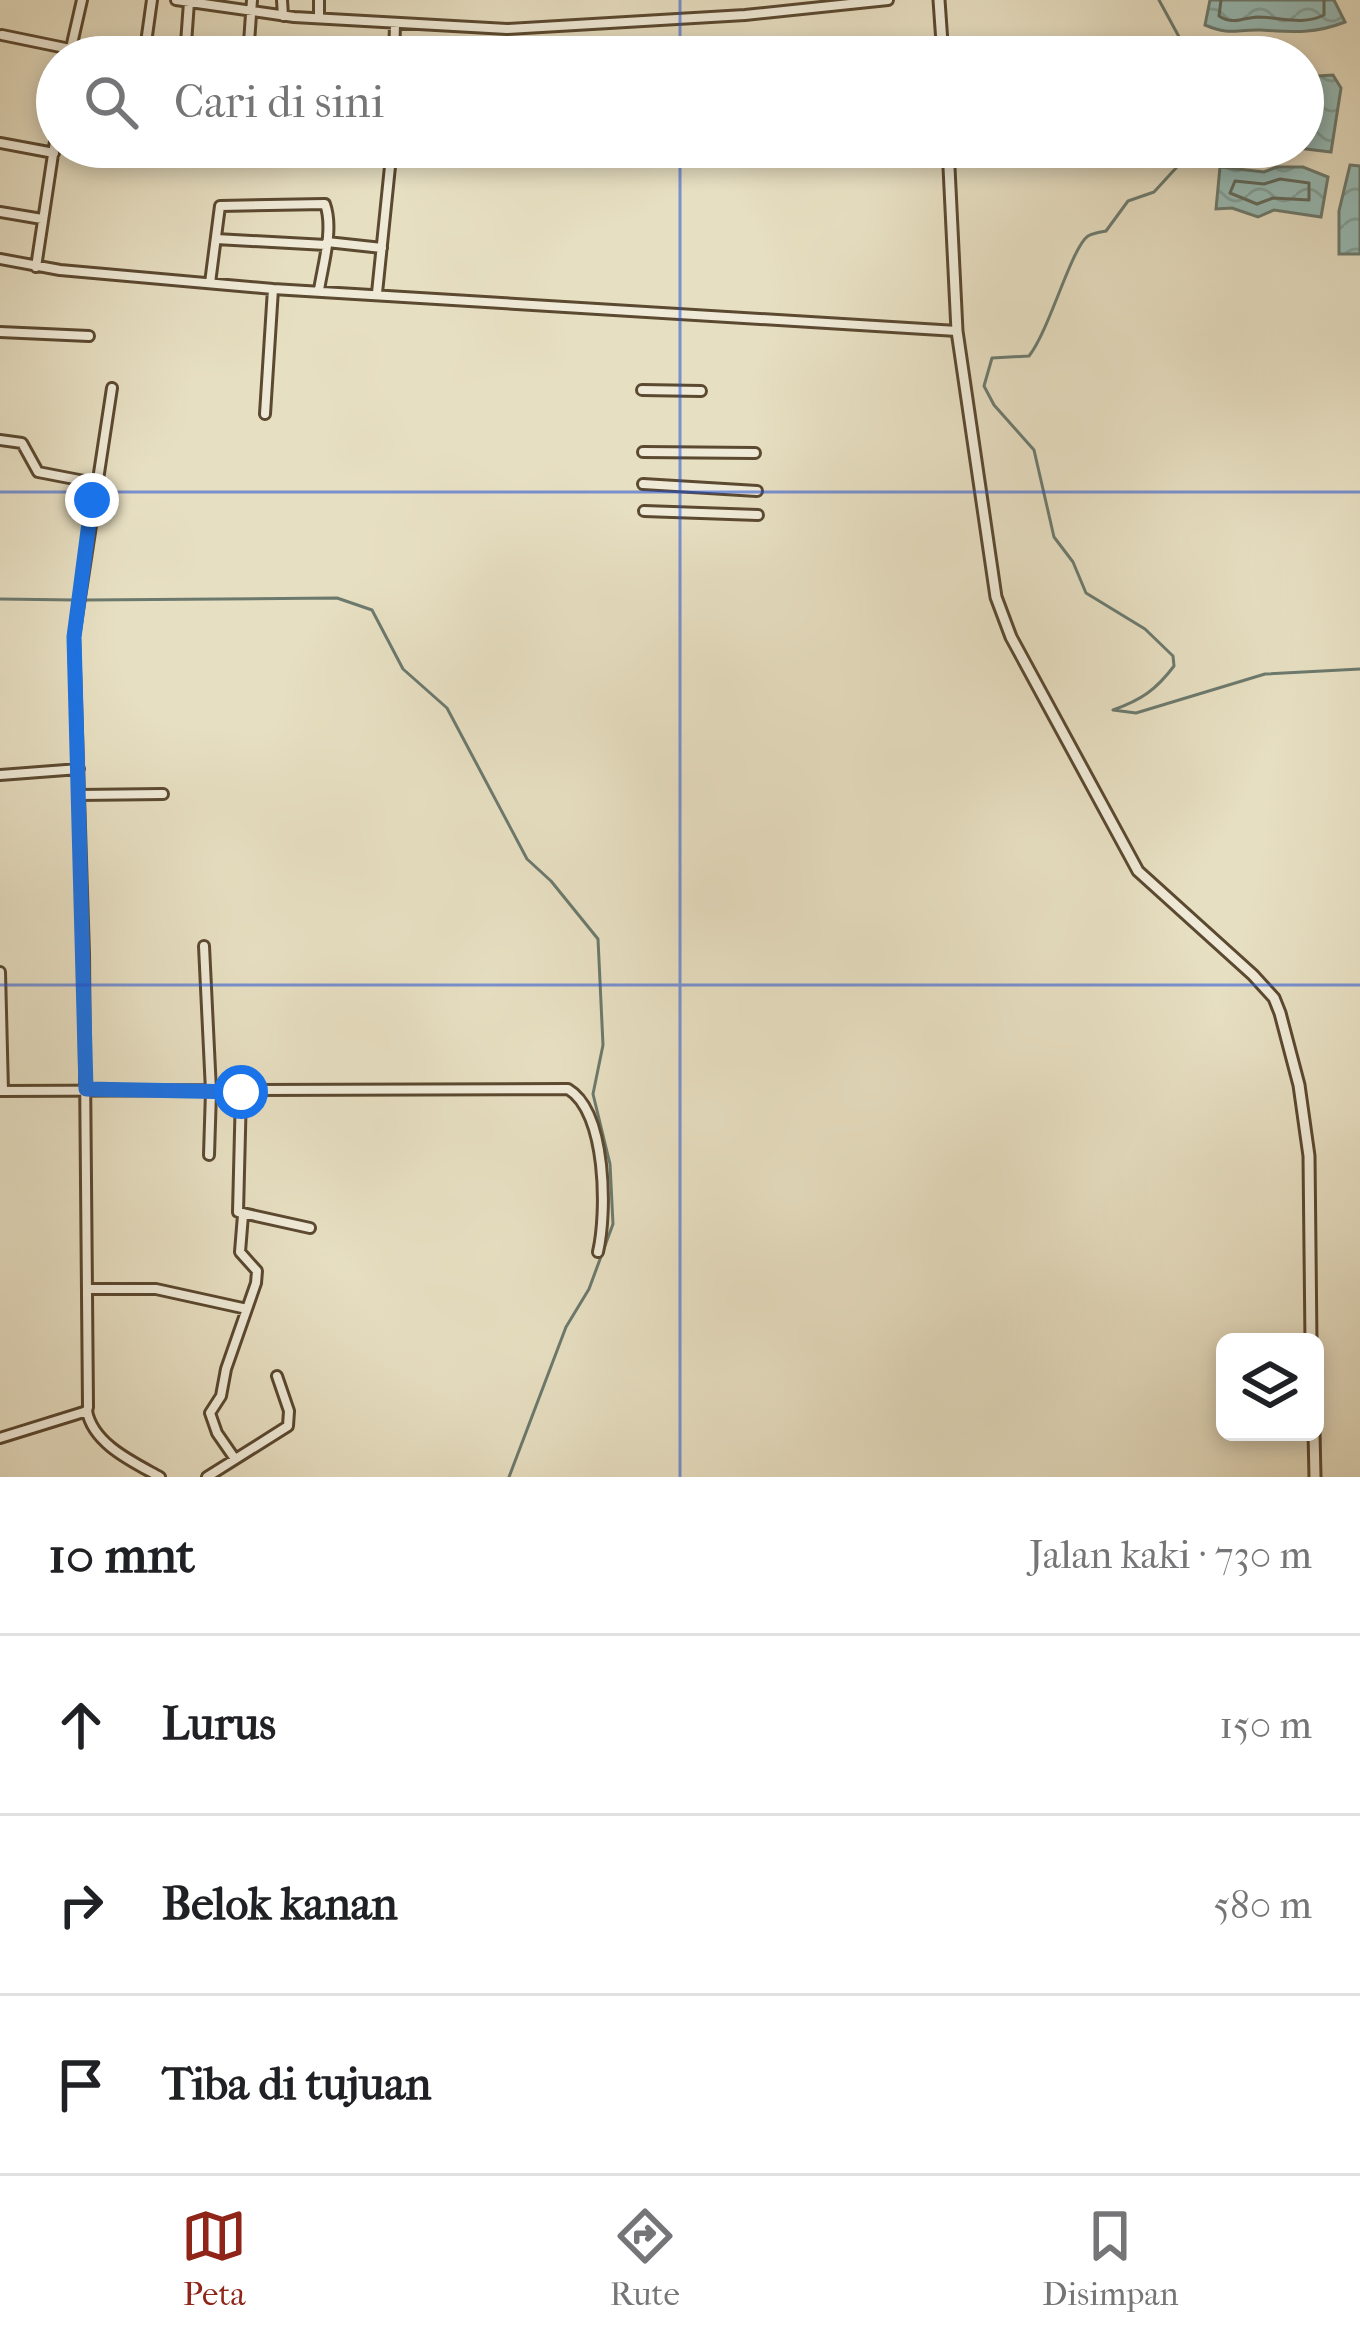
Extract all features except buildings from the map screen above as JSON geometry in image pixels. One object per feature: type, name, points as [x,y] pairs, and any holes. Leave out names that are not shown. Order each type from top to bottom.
[{"type":"street","points":[[73,36],[82,0]]},
{"type":"street","points":[[147,36],[152,0]]},
{"type":"street","points":[[176,0],[283,16],[526,29],[888,0]]},
{"type":"street","points":[[249,36],[252,0]]},
{"type":"street","points":[[282,0],[283,16]]},
{"type":"street","points":[[319,18],[320,0]]},
{"type":"street","points":[[939,0],[942,36]]},
{"type":"street","points":[[187,36],[189,2]]},
{"type":"street","points":[[395,25],[395,36]]},
{"type":"street","points":[[2,35],[36,44]]},
{"type":"street","points":[[0,143],[36,146]]},
{"type":"street","points":[[36,267],[51,168]]},
{"type":"street","points":[[377,293],[390,168]]},
{"type":"street","points":[[949,168],[957,331],[991,580],[1011,638],[1138,871],[1253,975],[1280,1012],[1299,1085],[1309,1156],[1311,1333]]},
{"type":"street","points":[[210,283],[218,209],[227,203],[325,204],[327,243],[319,290]]},
{"type":"street","points":[[0,212],[42,219]]},
{"type":"street","points":[[215,239],[382,248]]},
{"type":"street","points":[[0,259],[36,267],[273,289],[957,331]]},
{"type":"street","points":[[265,414],[273,289]]},
{"type":"street","points":[[0,332],[89,336]]},
{"type":"street","points":[[112,388],[74,637],[86,1089],[87,1411],[96,1432],[160,1477]]},
{"type":"street","points":[[642,390],[700,391]]},
{"type":"street","points":[[0,440],[22,443],[38,472],[95,482]]},
{"type":"street","points":[[643,452],[755,453]]},
{"type":"street","points":[[644,484],[757,491]]},
{"type":"street","points":[[644,511],[758,515]]},
{"type":"street","points":[[0,775],[79,769]]},
{"type":"street","points":[[79,795],[163,794]]},
{"type":"street","points":[[204,946],[209,1155]]},
{"type":"street","points":[[0,972],[2,1091],[572,1090],[582,1103],[600,1161],[604,1217],[598,1252]]},
{"type":"street","points":[[241,1092],[238,1210],[243,1215],[310,1228]]},
{"type":"street","points":[[235,1459],[210,1413],[221,1396],[257,1271],[240,1252],[243,1215]]},
{"type":"street","points":[[87,1289],[156,1289],[247,1309]]},
{"type":"street","points":[[207,1477],[289,1426],[278,1376]]},
{"type":"street","points":[[0,1438],[87,1411]]},
{"type":"street","points":[[1314,1441],[1315,1477]]},
{"type":"water","points":[[1210,0],[1334,0],[1345,22],[1303,31],[1221,30],[1205,25]]},
{"type":"water","points":[[1333,75],[1341,88],[1331,152],[1324,151],[1324,76]]},
{"type":"water","points":[[1350,165],[1360,166],[1360,254],[1339,254],[1339,211]]},
{"type":"water","points":[[1220,168],[1264,172],[1306,168],[1328,177],[1321,217],[1274,210],[1258,217],[1232,208],[1216,209]]},
{"type":"waterway","points":[[1159,0],[1179,36]]},
{"type":"waterway","points":[[1176,168],[1154,192],[1128,201],[1106,231],[1081,243],[1029,356],[992,358],[984,386],[994,405],[1034,450],[1054,537],[1073,562],[1086,593],[1145,629],[1173,656],[1174,666],[1154,688],[1113,710],[1136,713],[1265,674],[1360,669]]},
{"type":"waterway","points":[[85,600],[337,598],[372,610],[403,669],[447,708],[527,859],[598,939],[603,1045],[593,1094],[610,1164],[613,1224],[589,1289],[566,1327],[509,1477]]},
{"type":"waterway","points":[[0,599],[74,600]]},
{"type":"route","points":[[92,500],[74,637],[86,1089],[241,1092]]}]
